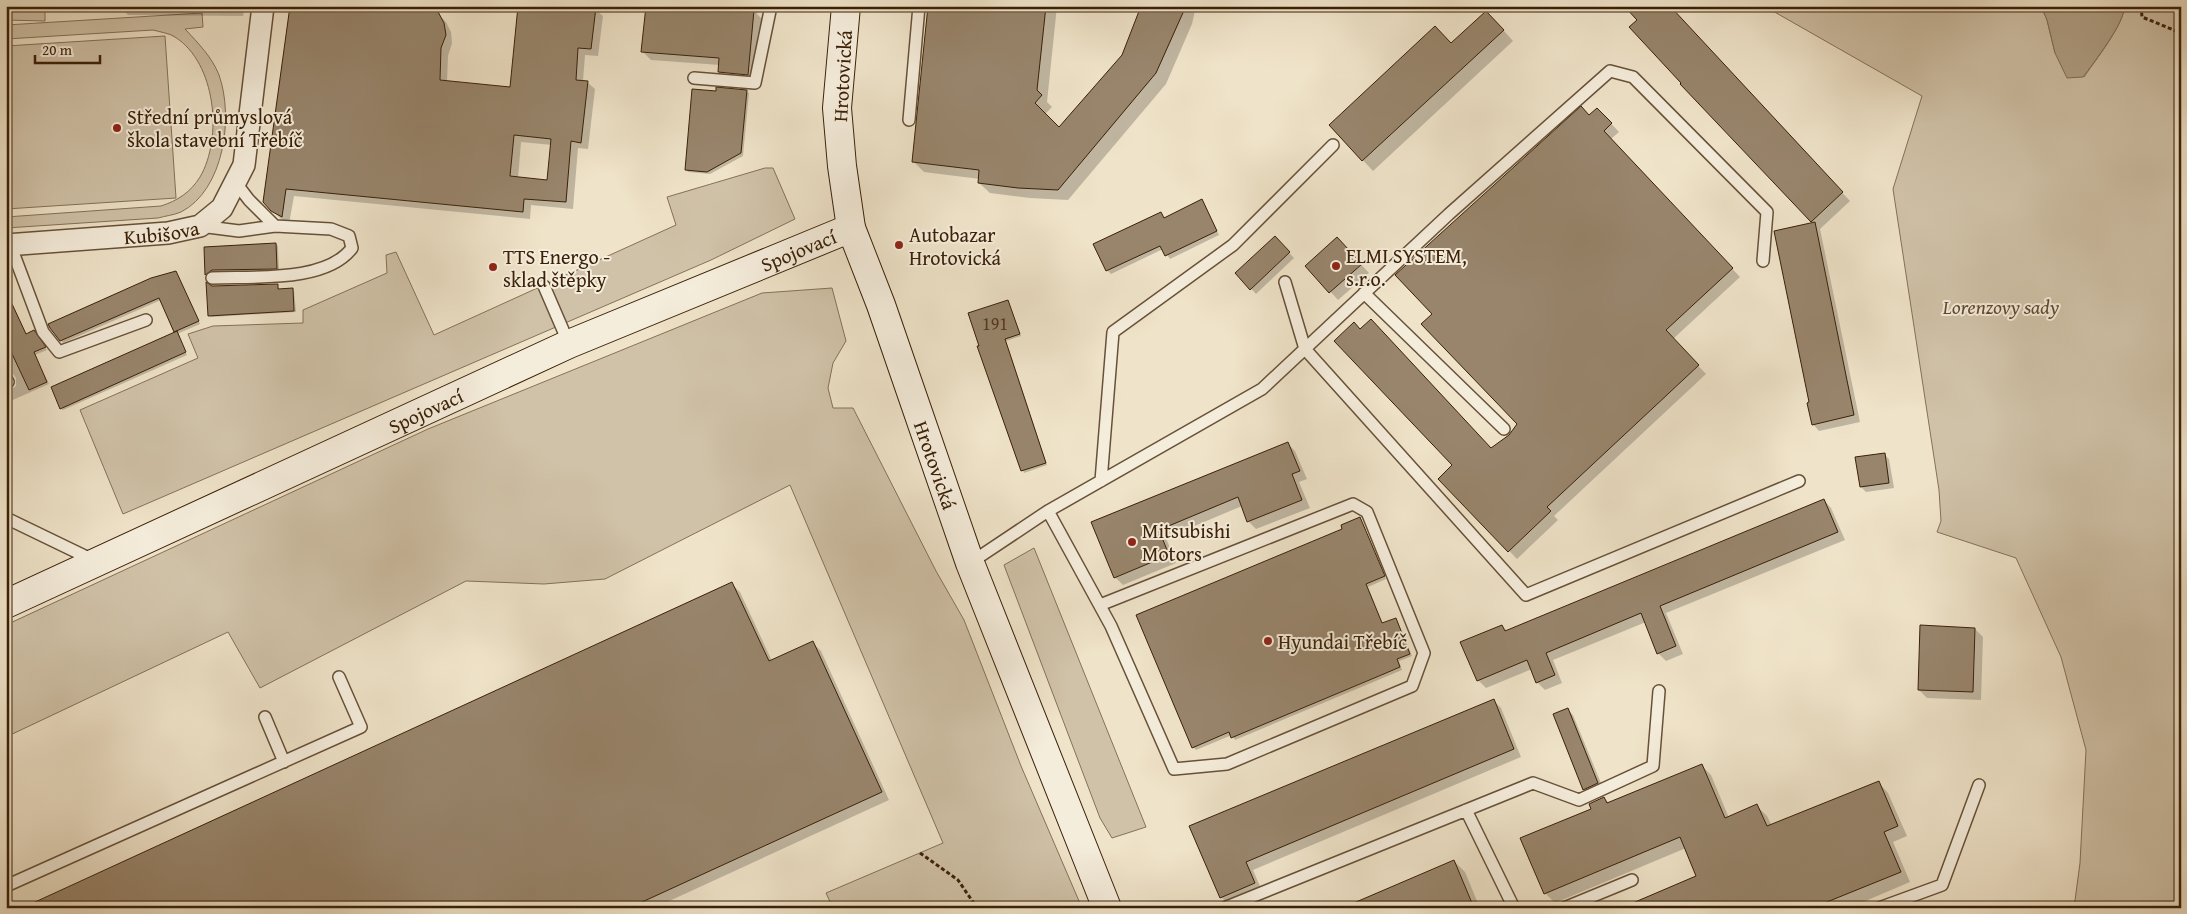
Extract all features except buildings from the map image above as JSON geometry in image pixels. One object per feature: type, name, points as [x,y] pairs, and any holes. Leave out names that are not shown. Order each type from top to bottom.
[{"type":"main road","name":"Hrotovická","points":[[846,6],[837,108],[842,166],[851,228],[881,305],[970,563],[1107,908]]},
{"type":"main road","name":"Spojovací","points":[[6,604],[99,563],[569,344],[851,228]]},
{"type":"street","name":"Kubišova","points":[[8,244],[168,232],[200,226],[222,208],[244,165],[263,6]]},
{"type":"lane","points":[[694,78],[755,83],[771,6]]},
{"type":"lane","points":[[909,120],[919,6]]},
{"type":"lane","points":[[970,563],[1048,511],[1262,389],[1450,214],[1610,71],[1633,77],[1767,212],[1763,261]]},
{"type":"lane","points":[[1101,481],[1113,332],[1233,245],[1333,145]]},
{"type":"lane","points":[[236,183],[249,200],[275,226]]},
{"type":"lane","points":[[200,226],[239,231],[275,226],[331,229],[350,236],[352,248],[345,258],[307,274],[212,278]]},
{"type":"lane","points":[[8,244],[43,332],[60,352],[146,320]]},
{"type":"lane","points":[[1285,282],[1305,348],[1526,595],[1799,481]]},
{"type":"lane","points":[[544,286],[569,344]]},
{"type":"lane","points":[[1364,293],[1504,429]]},
{"type":"lane","points":[[1048,511],[1115,634],[1174,769],[1227,764],[1412,686],[1424,653],[1367,512],[1353,504],[1100,605]]},
{"type":"lane","points":[[6,518],[99,563]]},
{"type":"lane","points":[[6,886],[361,727],[339,677]]},
{"type":"lane","points":[[1224,908],[1533,783],[1579,800],[1653,766],[1659,691]]},
{"type":"lane","points":[[265,717],[284,762]]},
{"type":"lane","points":[[1879,908],[1942,885],[1979,785]]},
{"type":"lane","points":[[1466,810],[1514,908]]},
{"type":"lane","points":[[1564,908],[1632,880]]},
{"type":"path","points":[[2141,6],[2142,17],[2181,33]]},
{"type":"path","points":[[920,853],[958,880],[977,908]]},
{"type":"green space","points":[[6,6],[45,6],[45,21],[6,20]]},
{"type":"green space","name":"Lorenzovy sady","points":[[1764,6],[2041,6],[2047,20],[2055,53],[2084,77],[2115,32],[2124,6],[2181,6],[2181,908],[2074,908],[2080,863],[2086,750],[2061,657],[2016,558],[1937,532],[1941,521],[1939,490],[1893,189],[1922,96]]},
{"type":"green space","points":[[202,13],[203,27],[185,29],[209,56],[219,75],[223,92],[225,131],[222,151],[216,170],[196,202],[181,212],[158,218],[6,228],[6,217],[161,206],[173,201],[188,191],[200,177],[212,142],[213,122],[212,102],[207,82],[199,64],[189,49],[173,36],[153,30],[6,39],[6,25]]},
{"type":"green space","points":[[165,36],[176,198],[6,209],[6,46]]},
{"type":"green space","points":[[765,168],[773,168],[795,219],[711,260],[123,514],[80,410],[198,358],[188,334],[213,326],[303,323],[303,310],[387,273],[386,255],[396,252],[434,335],[676,225],[667,197]]},
{"type":"green space","points":[[832,288],[846,341],[833,363],[828,388],[833,408],[853,408],[936,571],[964,620],[1021,766],[1082,908],[833,908],[826,893],[943,843],[790,485],[605,579],[544,584],[466,581],[260,688],[228,632],[6,737],[6,625],[428,429],[762,293]]},
{"type":"green space","points":[[1034,548],[1146,827],[1112,838],[1100,818],[1004,565]]},
{"type":"shaded area","points":[[2041,6],[2124,6],[2115,32],[2083,77],[2067,78],[2055,53],[2047,20]]},
{"type":"place","name":"Střední průmyslová škola stavební Třebíč","points":[[117,128]]},
{"type":"place","name":"Autobazar Hrotovická","points":[[899,245]]},
{"type":"place","name":"ELMI SYSTEM, s.r.o.","points":[[1336,266]]},
{"type":"place","name":"TTS Energo - sklad štěpky","points":[[493,267]]},
{"type":"place","name":"Mitsubishi Motors","points":[[1132,542]]},
{"type":"place","name":"Hyundai Třebíč","points":[[1268,641]]}]
